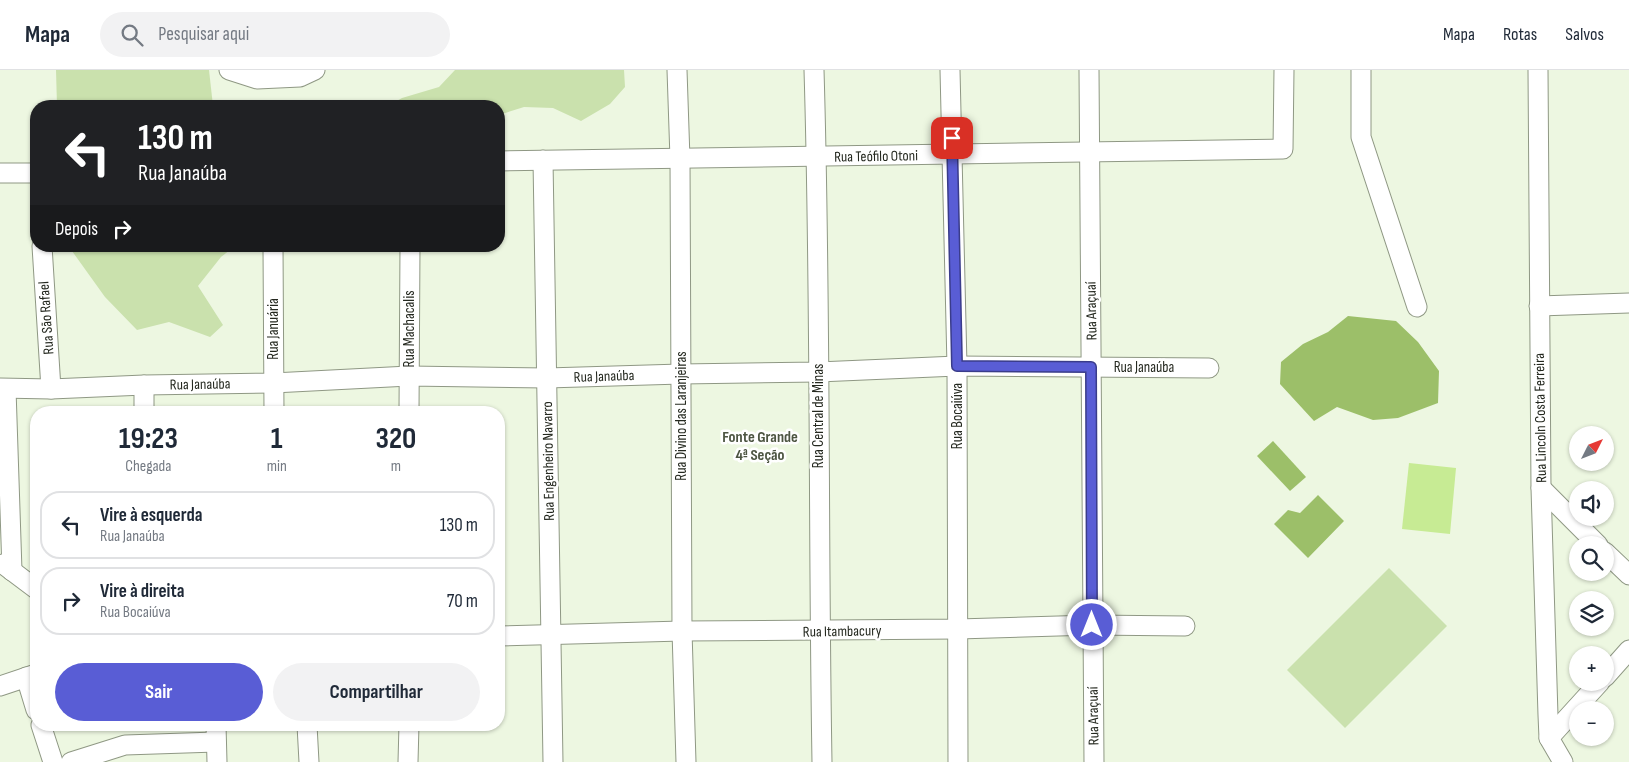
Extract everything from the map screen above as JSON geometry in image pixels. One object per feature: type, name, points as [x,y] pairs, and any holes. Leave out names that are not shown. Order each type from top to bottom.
[{"type":"street","points":[[229,70],[257,79],[300,77],[315,70]]},
{"type":"street","name":"Rua Divino das Laranjeiras","points":[[677,70],[680,159],[682,631],[686,762]]},
{"type":"street","name":"Rua Central de Minas","points":[[814,70],[822,762]]},
{"type":"street","name":"Rua Bocaiúva","points":[[950,70],[957,366],[958,762]]},
{"type":"street","name":"Rua Araçuaí","points":[[1089,70],[1094,762]]},
{"type":"street","name":"Rua Teófilo Otoni","points":[[505,161],[1282,150],[1284,70]]},
{"type":"street","points":[[1361,70],[1361,137],[1417,307]]},
{"type":"street","name":"Rua Lincoln Costa Ferreira","points":[[1538,70],[1541,488],[1549,738],[1563,762]]},
{"type":"street","name":"Rua Engenheiro Navarro","points":[[542,160],[553,762]]},
{"type":"street","points":[[0,173],[30,173]]},
{"type":"street","name":"Rua São Rafael","points":[[42,252],[51,389]]},
{"type":"street","name":"Rua Januária","points":[[273,252],[274,406]]},
{"type":"street","name":"Rua Machacalis","points":[[409,406],[410,252]]},
{"type":"street","points":[[1539,306],[1629,303]]},
{"type":"street","name":"Rua Janaúba","points":[[3,388],[51,389],[144,384],[273,382],[409,376],[547,378],[818,372],[957,366],[1209,368]]},
{"type":"street","points":[[144,384],[144,406]]},
{"type":"street","points":[[3,388],[6,566],[30,584]]},
{"type":"street","points":[[1541,488],[1589,536]]},
{"type":"street","points":[[1614,561],[1629,576]]},
{"type":"street","name":"Rua Itambacury","points":[[505,636],[682,631],[958,629],[1092,625],[1185,626]]},
{"type":"street","points":[[1614,666],[1629,650]]},
{"type":"street","points":[[0,686],[30,675]]},
{"type":"street","points":[[1549,738],[1592,691]]},
{"type":"street","points":[[43,731],[53,762]]},
{"type":"street","points":[[307,731],[309,762]]},
{"type":"street","points":[[408,762],[409,731]]},
{"type":"street","points":[[71,762],[125,745],[216,733],[217,762]]},
{"type":"shaded area","points":[[56,70],[209,70],[212,100],[57,100]]},
{"type":"shaded area","points":[[455,70],[624,70],[625,87],[610,104],[581,121],[553,108],[524,107],[505,113],[505,100],[398,100],[439,87]]},
{"type":"shaded area","points":[[73,252],[227,252],[221,257],[198,286],[223,325],[210,337],[169,322],[137,330],[105,297]]},
{"type":"shaded area","points":[[1348,316],[1396,321],[1418,342],[1439,371],[1438,403],[1398,418],[1373,420],[1337,407],[1314,421],[1280,384],[1281,362],[1303,344],[1328,332]]},
{"type":"shaded area","points":[[1273,441],[1306,477],[1290,491],[1257,456]]},
{"type":"shaded area","points":[[1318,495],[1344,521],[1308,558],[1274,524],[1288,510],[1300,513]]},
{"type":"shaded area","points":[[1389,568],[1447,626],[1345,728],[1287,670]]},
{"type":"building","points":[[1409,463],[1456,468],[1450,534],[1402,529]]},
{"type":"district","name":"Fonte Grande 4ª Seção","points":[[760,445]]},
{"type":"route","points":[[952,138],[957,366],[1091,367],[1092,625]]}]
